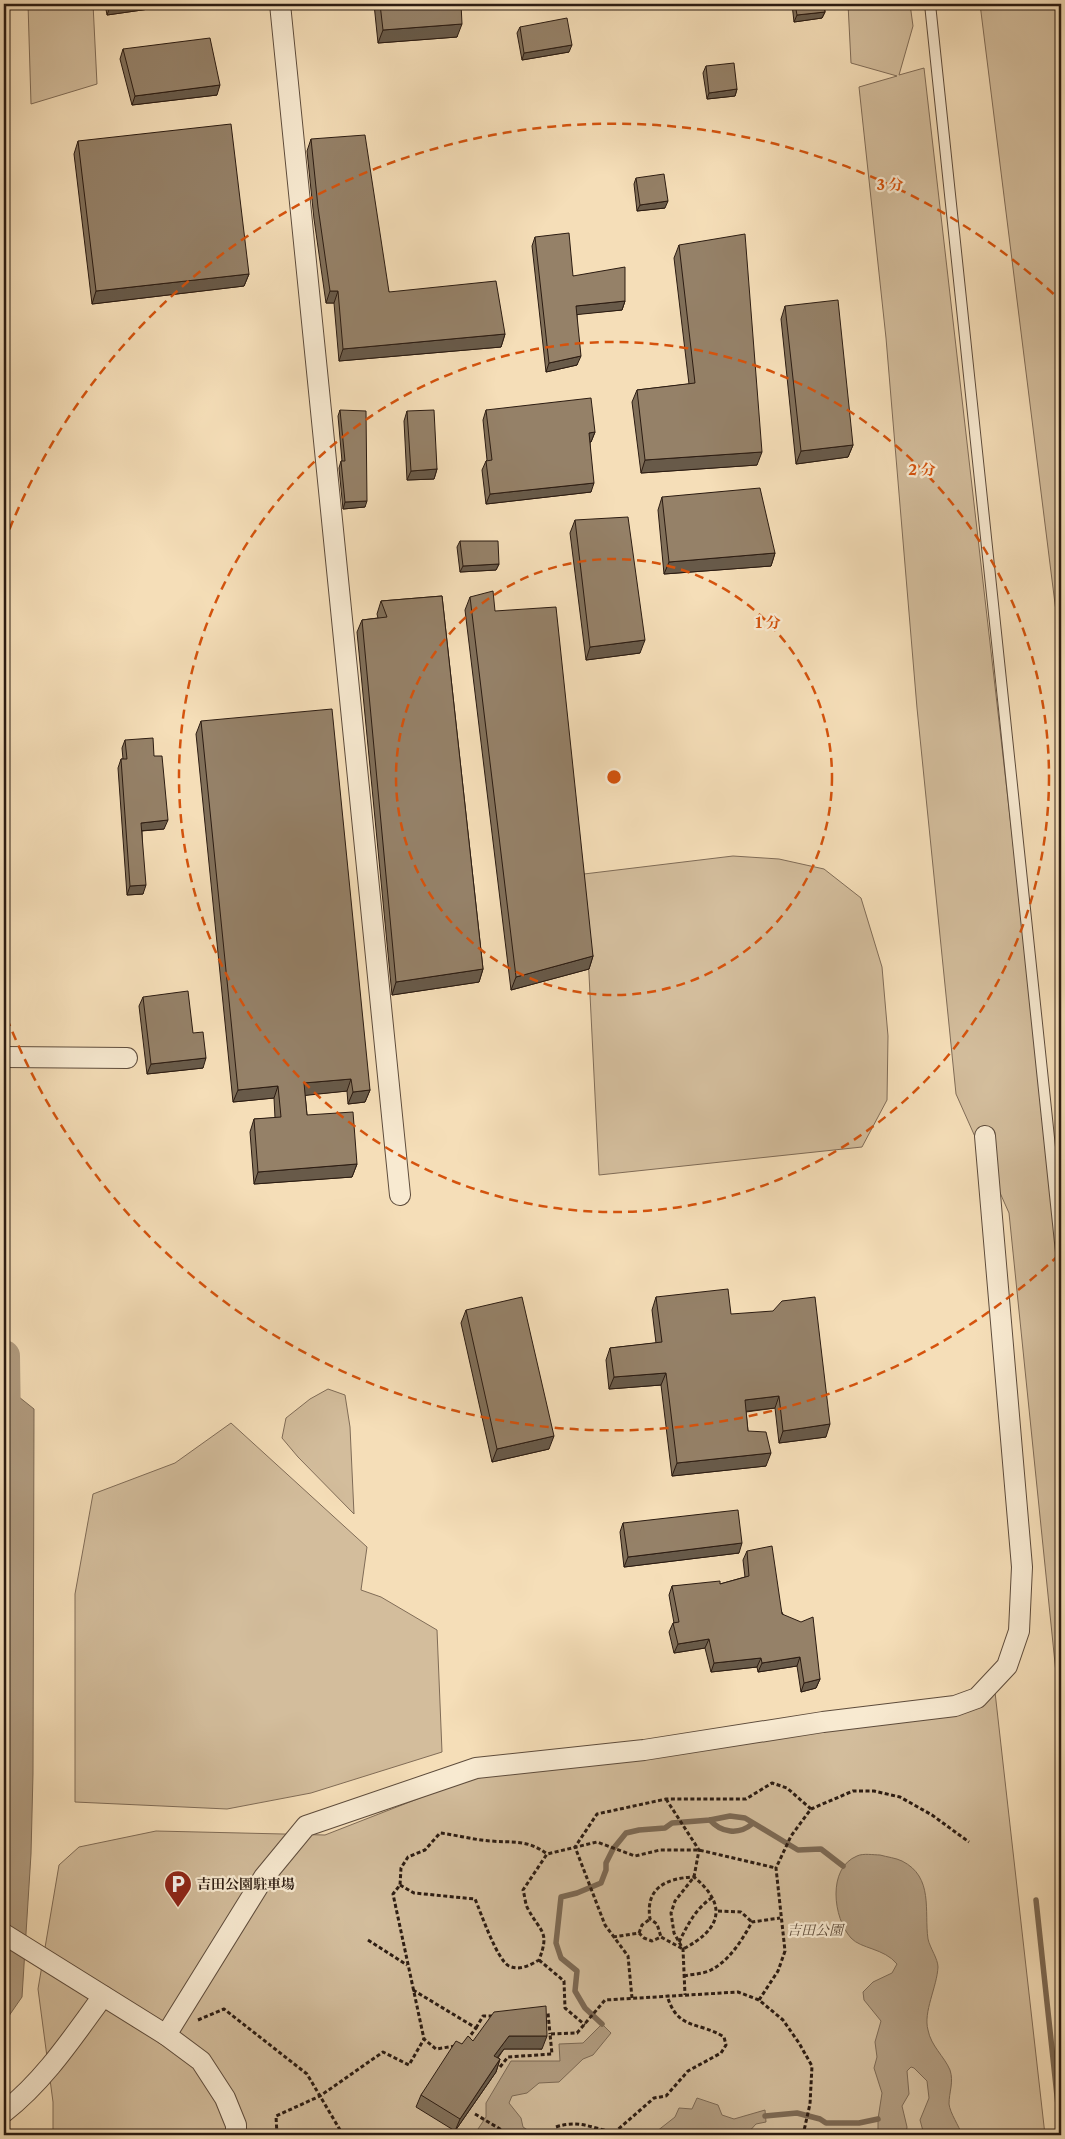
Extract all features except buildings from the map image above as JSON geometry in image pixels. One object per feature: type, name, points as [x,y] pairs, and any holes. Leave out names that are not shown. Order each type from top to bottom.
[{"type":"street","points":[[280,4],[400,1195]]},
{"type":"street","points":[[4,1057],[127,1058]]},
{"type":"street","points":[[166,2035],[264,1877],[306,1826],[476,1768],[644,1750],[823,1722],[955,1706],[977,1698],[1007,1666],[1019,1631],[1022,1567],[985,1136]]},
{"type":"street","points":[[4,1934],[166,2035],[201,2061],[225,2098],[236,2124],[236,2135]]},
{"type":"street","points":[[4,2112],[19,2100],[63,2051],[103,1996]]},
{"type":"lane","points":[[930,4],[1061,1252]]},
{"type":"path","points":[[574,1847],[597,1814],[666,1800],[746,1799],[772,1783],[788,1788],[811,1808]]},
{"type":"path","points":[[759,2000],[778,1971],[785,1950],[776,1868],[782,1851],[811,1808],[853,1791],[874,1791],[900,1797],[932,1815],[969,1842]]},
{"type":"path","points":[[666,1800],[699,1850],[694,1877],[675,1901],[671,1913],[674,1932],[683,1949],[685,1995]]},
{"type":"path","points":[[459,2044],[436,2049],[424,2039],[394,1894],[400,1885],[401,1868],[408,1857],[425,1850],[440,1833],[491,1841],[516,1840],[538,1847],[547,1854]]},
{"type":"path","points":[[400,1885],[414,1893],[475,1899],[499,1956],[510,1966],[524,1968],[539,1960],[545,1944],[542,1928],[528,1909],[523,1890],[547,1854],[597,1842],[635,1856],[660,1850],[699,1850],[776,1868]]},
{"type":"path","points":[[574,1847],[605,1925],[628,1956],[632,1998]]},
{"type":"path","points":[[694,1877],[712,1897],[718,1911],[712,1927],[699,1941],[683,1949],[661,1937],[657,1924],[650,1919],[648,1907],[652,1894],[662,1884],[671,1880],[694,1877]]},
{"type":"path","points":[[679,1942],[690,1920],[702,1904],[712,1897]]},
{"type":"path","points":[[718,1911],[741,1912],[752,1922]]},
{"type":"path","points":[[752,1922],[780,1918]]},
{"type":"path","points":[[640,1933],[642,1924],[650,1919]]},
{"type":"path","points":[[684,1976],[709,1971],[722,1963],[742,1940],[752,1922]]},
{"type":"path","points":[[613,1936],[640,1933]]},
{"type":"path","points":[[640,1933],[644,1938],[652,1940],[661,1937]]},
{"type":"path","points":[[368,1940],[408,1966]]},
{"type":"path","points":[[539,1960],[564,1982],[565,2008],[585,2024]]},
{"type":"path","points":[[413,1990],[476,2028]]},
{"type":"path","points":[[550,2034],[577,2034],[605,2000],[738,1992],[759,2000],[783,2020],[812,2066],[810,2104],[803,2135]]},
{"type":"path","points":[[556,2127],[569,2122],[615,2132],[654,2098],[666,2096],[688,2071],[721,2053],[726,2045],[724,2037],[714,2031],[692,2026],[681,2021],[670,2007],[667,1995]]},
{"type":"path","points":[[166,2035],[224,2009],[307,2074],[343,2135]]},
{"type":"path","points":[[500,2067],[508,2057],[552,2054],[548,2013],[539,2013]]},
{"type":"path","points":[[466,2042],[483,2016],[502,2015]]},
{"type":"path","points":[[276,2135],[276,2116],[320,2096],[383,2052],[409,2065],[424,2039]]},
{"type":"path","points":[[476,2114],[510,2135]]},
{"type":"green space","points":[[28,4],[93,4],[97,84],[31,104]]},
{"type":"green space","points":[[848,4],[910,4],[913,26],[899,75],[924,68],[1061,1261],[1061,1722],[1009,1213],[956,1094],[917,708],[886,338],[859,87],[897,76],[851,63]]},
{"type":"green space","points":[[980,4],[1061,4],[1061,651],[1051,572]]},
{"type":"green space","points":[[733,856],[779,859],[824,869],[861,898],[882,967],[888,1036],[887,1100],[862,1147],[599,1175],[584,874]]},
{"type":"green space","points":[[328,1389],[345,1395],[350,1427],[354,1514],[282,1438],[286,1418],[310,1399]]},
{"type":"green space","points":[[231,1423],[367,1547],[361,1590],[381,1597],[437,1630],[442,1752],[311,1793],[227,1809],[75,1802],[75,1594],[93,1494],[175,1463]]},
{"type":"green space","name":"吉田公園","points":[[995,1692],[1045,2135],[53,2135],[53,2102],[38,1989],[59,1865],[79,1847],[156,1831],[325,1835],[466,1780]]},
{"type":"shaded area","points":[[4,1385],[34,1409],[31,1854],[22,1997],[4,2023]]},
{"type":"shaded area","points":[[859,1855],[880,1855],[902,1861],[919,1876],[923,1885],[926,1896],[928,1939],[938,1967],[927,2015],[928,2030],[932,2041],[950,2070],[949,2104],[962,2135],[928,2135],[923,2131],[920,2120],[929,2098],[927,2081],[911,2067],[907,2071],[909,2094],[902,2106],[907,2127],[906,2135],[878,2135],[878,2119],[882,2093],[874,2068],[877,2057],[875,2042],[881,2021],[864,2000],[863,1992],[873,1982],[892,1973],[897,1964],[886,1955],[855,1942],[851,1938],[840,1918],[836,1894],[837,1882],[847,1862]]},
{"type":"shaded area","points":[[602,2024],[611,2033],[593,2055],[583,2059],[559,2082],[539,2083],[527,2093],[512,2096],[509,2103],[521,2118],[523,2127],[535,2135],[474,2135],[486,2117],[486,2103],[511,2061],[560,2061],[559,2044],[583,2043]]},
{"type":"shaded area","points":[[697,2098],[718,2105],[722,2115],[734,2119],[765,2110],[766,2122],[756,2124],[746,2135],[652,2135],[675,2117],[679,2108],[692,2109]]},
{"type":"waterway","points":[[4,1356],[5,1429]]},
{"type":"waterway","points":[[602,2024],[585,2008],[575,1991],[577,1971],[561,1958],[556,1943],[561,1897],[577,1893],[601,1883],[606,1870],[606,1863],[613,1849],[626,1833],[665,1828],[672,1823],[710,1820],[730,1816],[745,1818],[798,1850],[821,1849],[843,1866]]},
{"type":"waterway","points":[[710,1820],[719,1828],[730,1831],[742,1830],[752,1824]]},
{"type":"waterway","points":[[1036,1900],[1061,2133]]},
{"type":"waterway","points":[[765,2116],[797,2113],[820,2119],[826,2123],[859,2123],[878,2119]]},
{"type":"place","name":"吉田公園駐車場","points":[[178,1908]]}]
